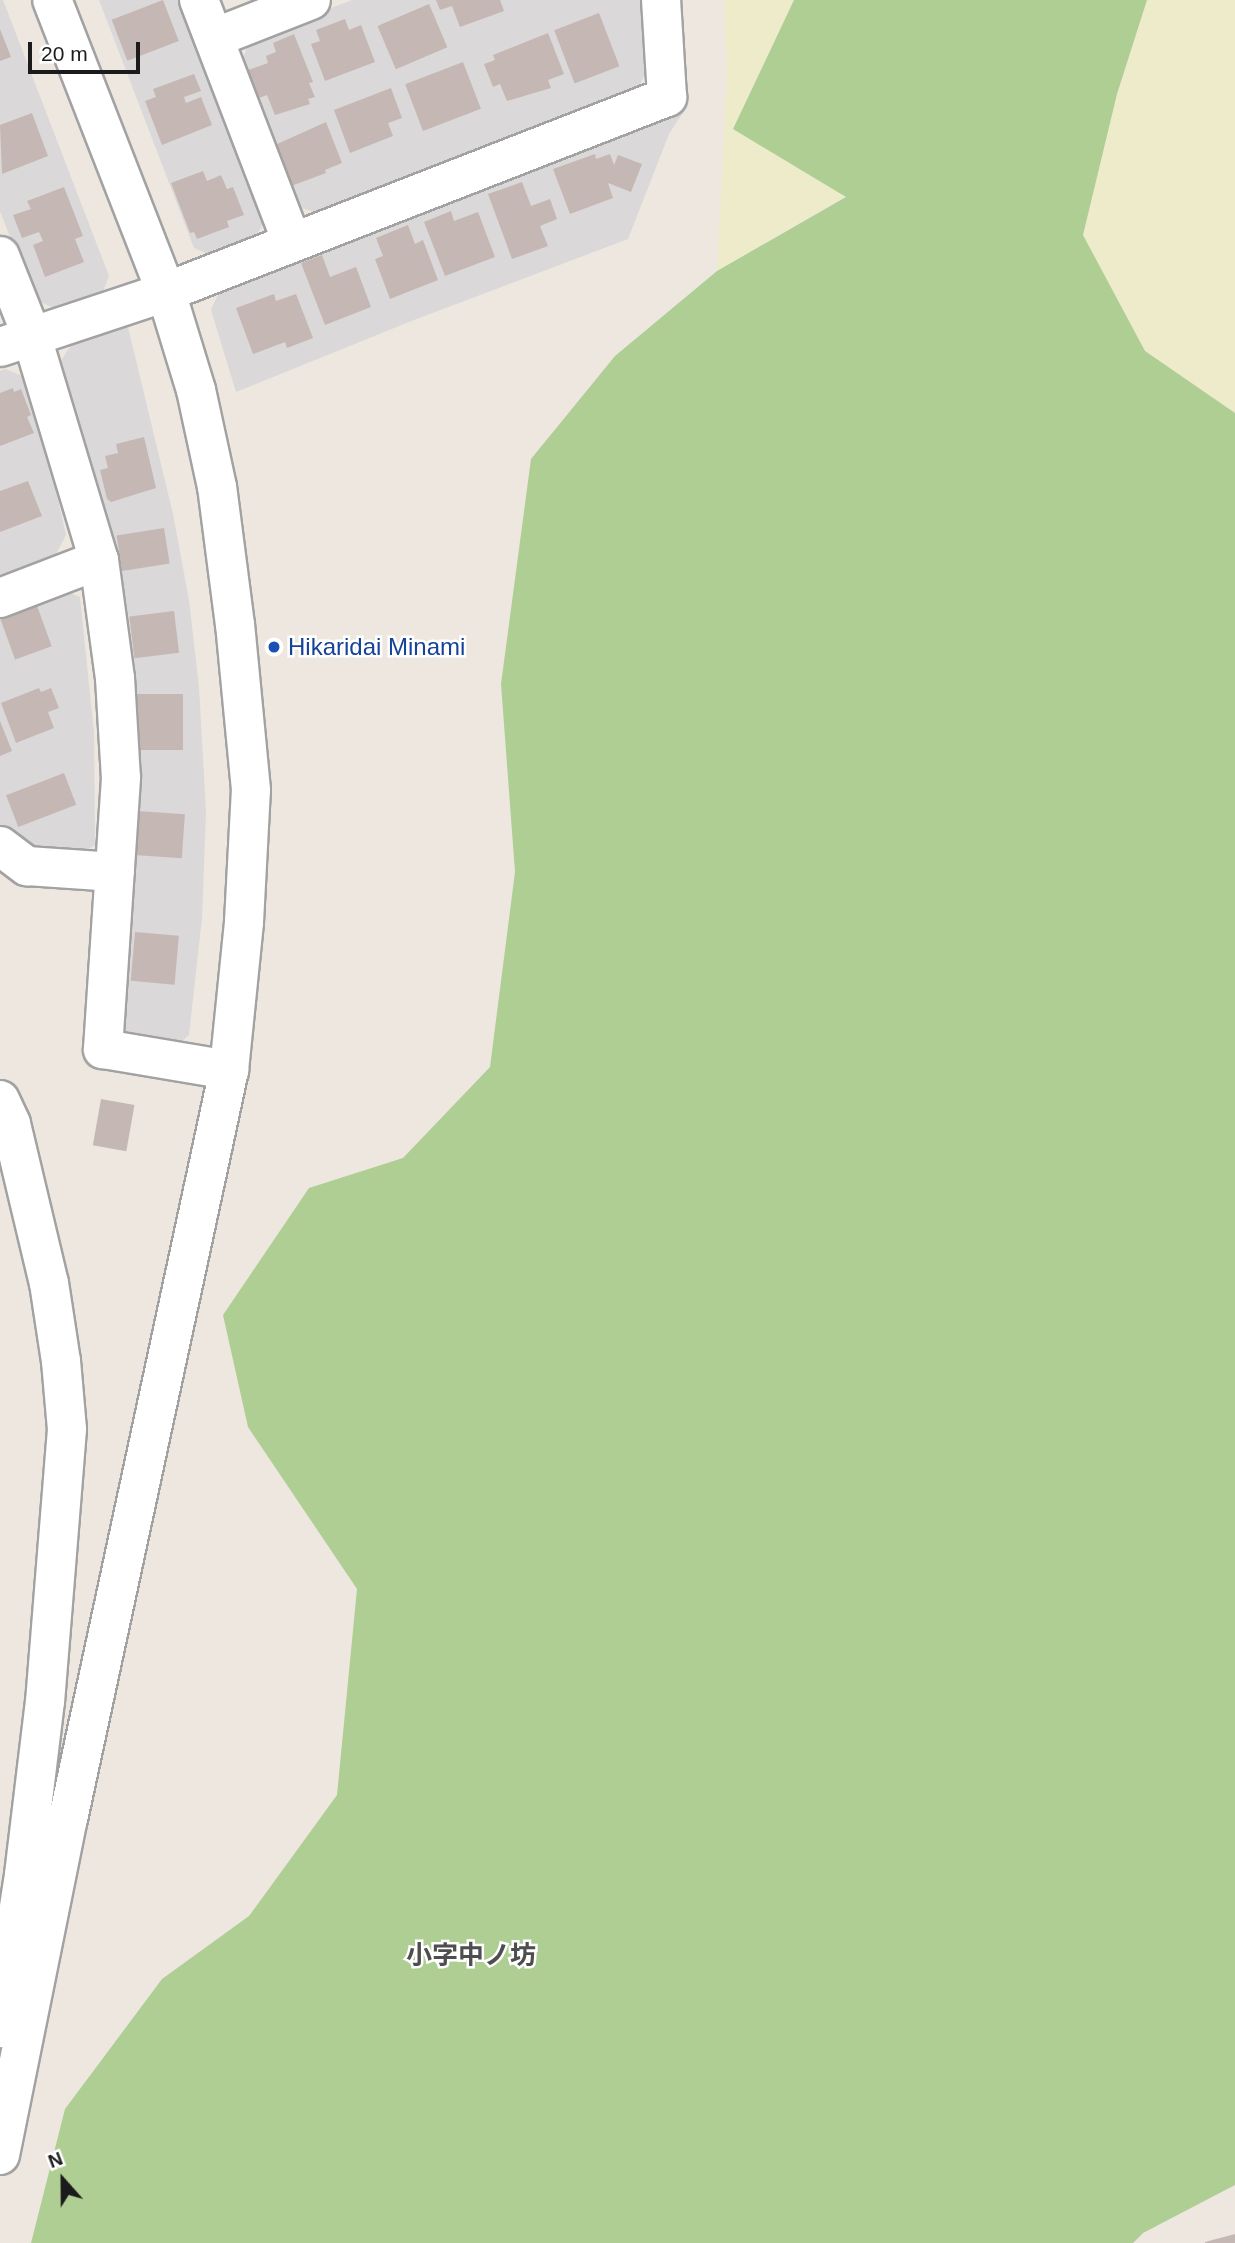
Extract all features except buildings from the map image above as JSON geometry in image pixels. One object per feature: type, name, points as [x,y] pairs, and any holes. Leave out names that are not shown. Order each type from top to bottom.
[{"type":"street","points":[[0,2155],[71,1806],[229,1070],[244,922],[251,790],[235,625],[217,487],[196,390],[166,292],[52,0]]},
{"type":"street","points":[[199,0],[292,242]]},
{"type":"street","points":[[214,38],[311,0]]},
{"type":"street","points":[[15,341],[166,292],[667,97],[661,0]]},
{"type":"street","points":[[0,256],[15,341],[99,560],[115,678],[121,778],[103,1049],[229,1070]]},
{"type":"street","points":[[0,598],[99,560]]},
{"type":"street","points":[[0,846],[27,866],[115,873]]},
{"type":"street","points":[[0,1100],[14,1136],[49,1283],[61,1361],[67,1429],[45,1701],[21,1895],[0,2028]]},
{"type":"street","points":[[0,1948],[21,1895]]},
{"type":"shaded area","points":[[0,0],[3,0],[109,276],[101,296],[58,310],[34,299],[0,211]]},
{"type":"shaded area","points":[[99,0],[182,0],[267,217],[254,239],[210,255],[194,248]]},
{"type":"shaded area","points":[[352,0],[646,0],[649,65],[637,91],[315,212],[298,207],[242,61],[250,39]]},
{"type":"shaded area","points":[[724,0],[794,0],[733,129],[846,196],[717,271],[727,72]]},
{"type":"shaded area","points":[[1147,0],[1235,0],[1235,413],[1145,351],[1083,235],[1117,94]]},
{"type":"shaded area","points":[[684,111],[669,134],[628,239],[414,320],[236,392],[211,310],[220,290]]},
{"type":"shaded area","points":[[128,327],[173,514],[189,600],[199,687],[206,813],[202,918],[189,1035],[175,1047],[127,1038],[115,1015],[128,805],[57,367],[73,342]]},
{"type":"shaded area","points":[[5,369],[30,379],[66,535],[56,554],[0,575],[0,371]]},
{"type":"shaded area","points":[[56,587],[80,597],[94,733],[95,845],[78,856],[31,850],[0,827],[0,609]]},
{"type":"green space","points":[[794,0],[1147,0],[1117,94],[1083,235],[1145,351],[1235,413],[1235,2185],[1143,2233],[1133,2243],[31,2243],[65,2109],[162,1979],[249,1916],[337,1795],[357,1589],[248,1427],[223,1315],[309,1188],[403,1158],[490,1067],[515,872],[501,684],[531,459],[615,356],[717,271],[846,197],[733,129]]},
{"type":"place","name":"Hikaridai Minami","points":[[274,647]]},
{"type":"district","name":"小字中ノ坊","points":[[471,1956]]}]
